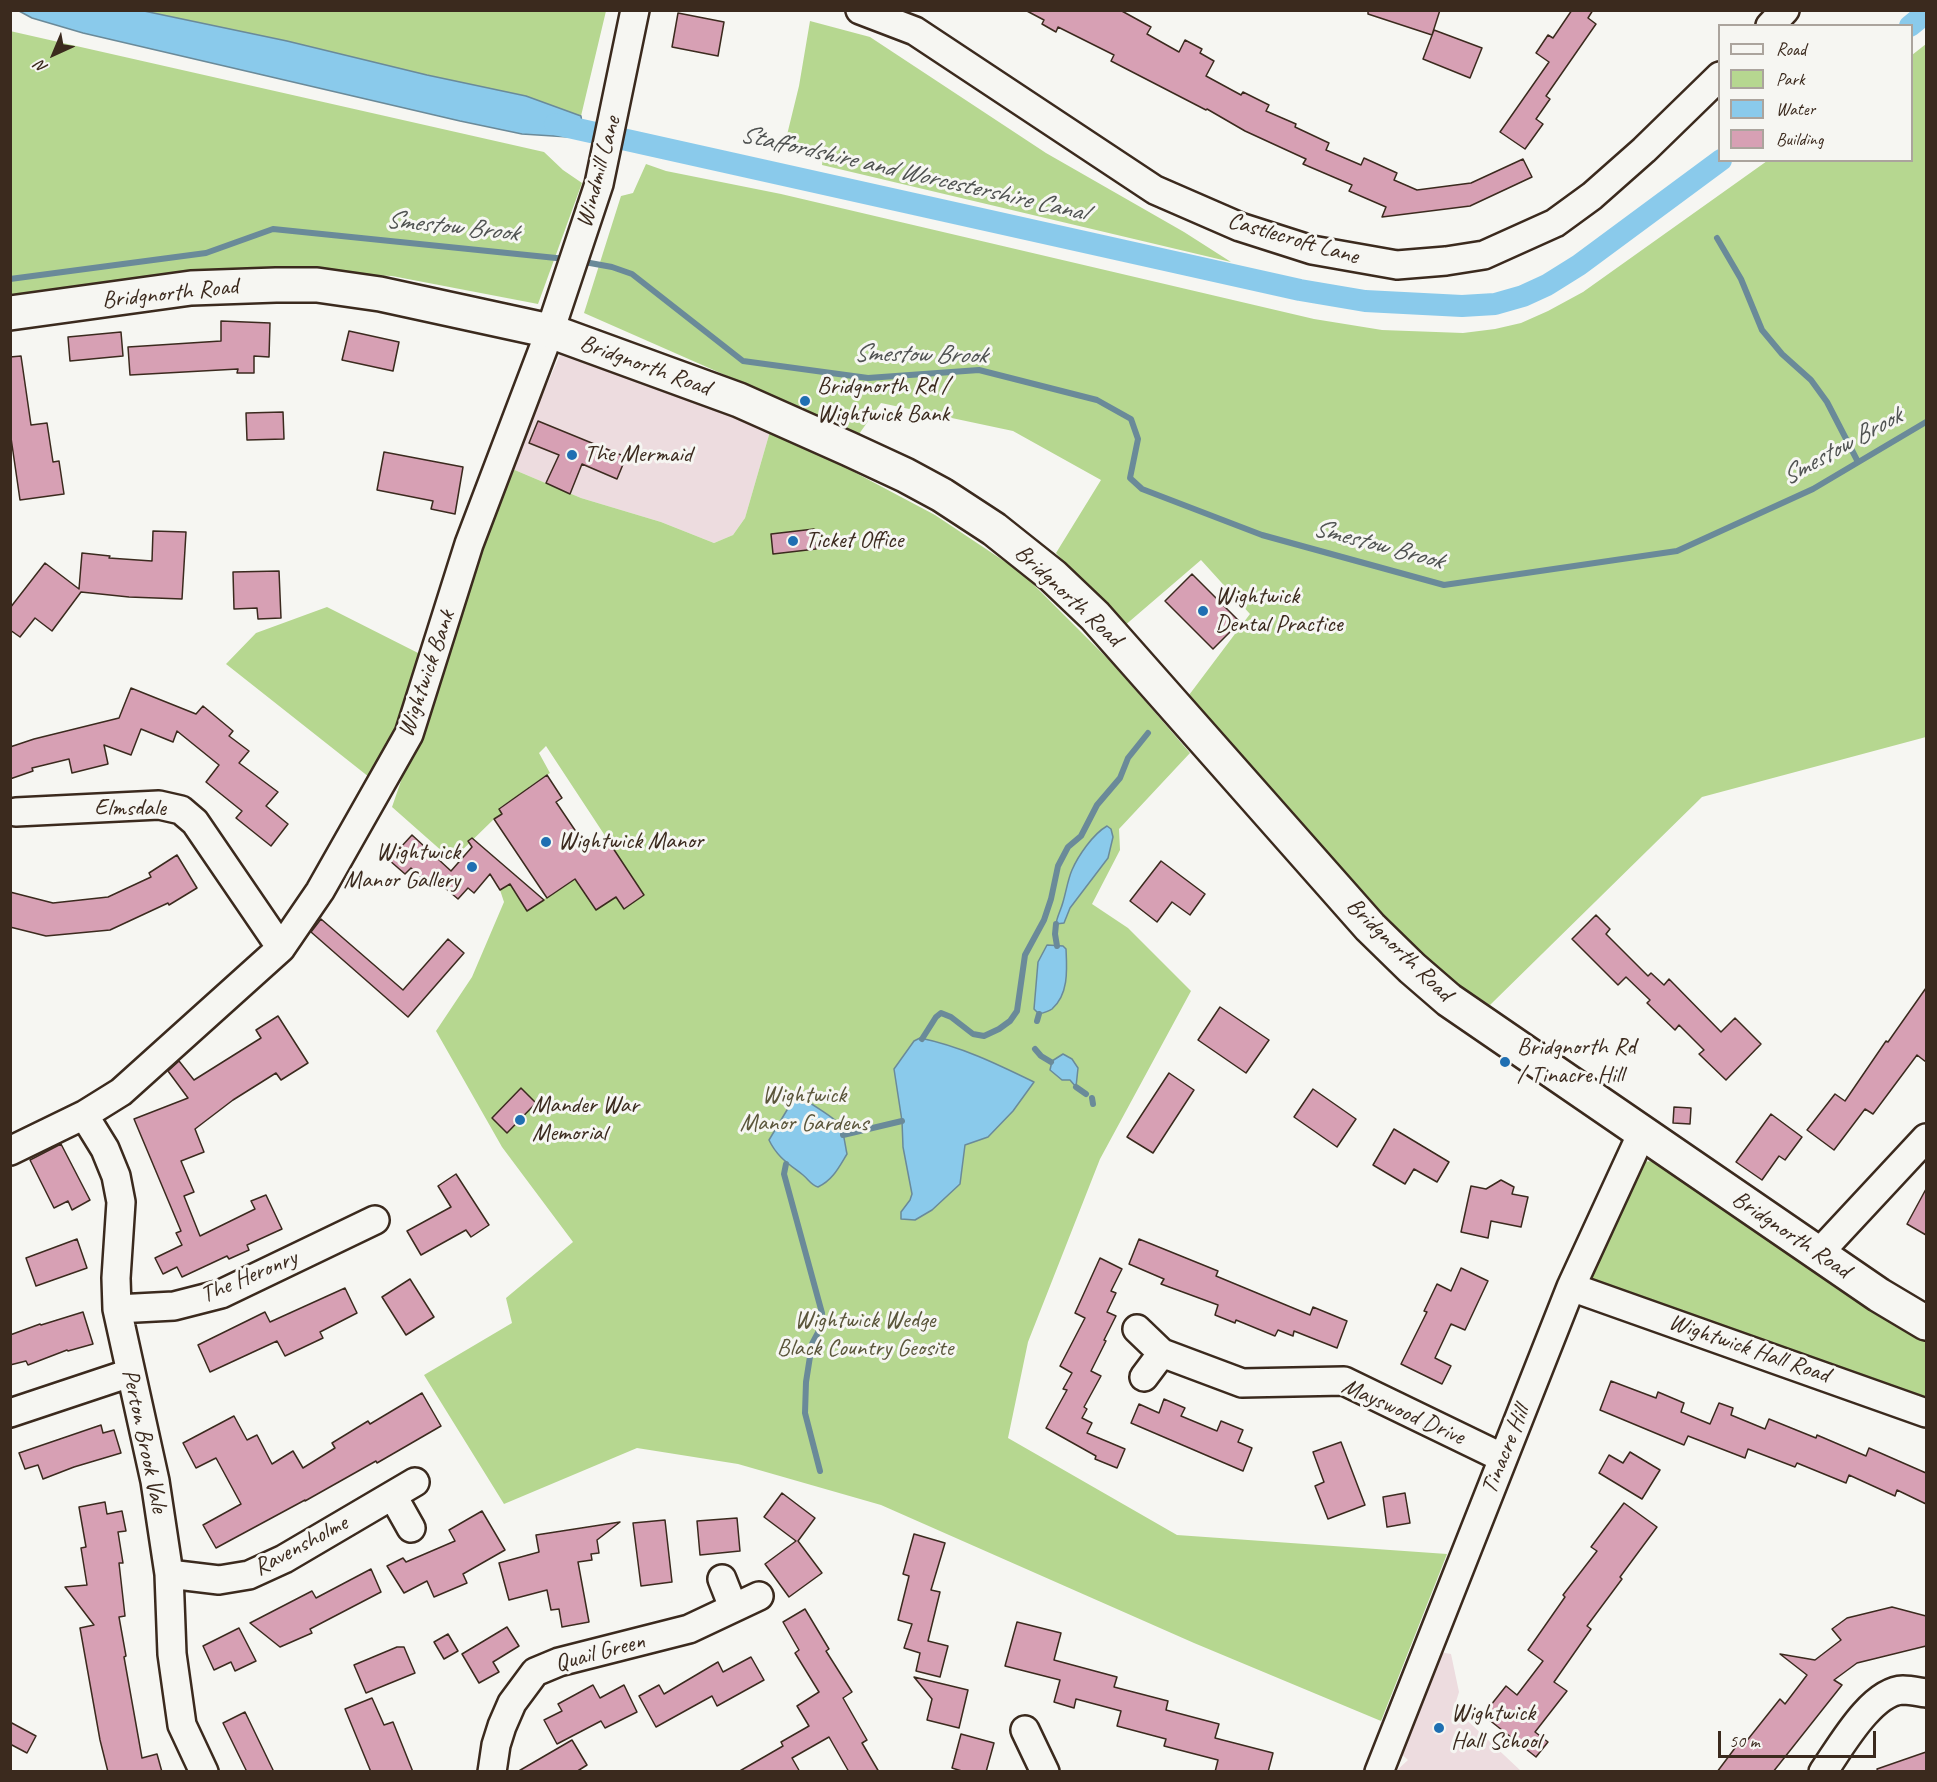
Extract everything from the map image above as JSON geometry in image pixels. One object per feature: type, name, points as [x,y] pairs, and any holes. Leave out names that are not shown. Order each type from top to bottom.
[{"type":"highway","name":"Bridgnorth Road","points":[[10,314],[191,288],[317,285],[380,294],[550,331],[739,400],[905,474],[994,529],[1033,559],[1095,616],[1363,920],[1449,1000],[1818,1254],[1926,1323]]},
{"type":"street","name":"Windmill Lane","points":[[550,331],[599,184],[635,10]]},
{"type":"street","name":"Castlecroft Lane","points":[[860,10],[915,31],[1155,190],[1260,234],[1312,250],[1397,265],[1484,255],[1555,223],[1592,196],[1718,77]]},
{"type":"street","points":[[1772,24],[1785,10]]},
{"type":"street","name":"Wightwick Bank","points":[[10,1151],[84,1115],[121,1092],[281,948],[320,891],[410,734],[469,544],[550,331]]},
{"type":"street","name":"Elmsdale","points":[[15,812],[159,805],[181,810],[195,822],[281,948]]},
{"type":"street","name":"Perton Brook Vale","points":[[84,1115],[105,1149],[116,1176],[121,1202],[116,1278],[117,1309],[155,1481],[169,1574],[172,1654],[182,1725],[204,1772]]},
{"type":"street","name":"Tinacre Hill","points":[[1379,1772],[1571,1287],[1642,1133]]},
{"type":"street","points":[[1818,1254],[1926,1138]]},
{"type":"street","name":"The Heronry","points":[[117,1309],[174,1306],[221,1294],[375,1220]]},
{"type":"street","name":"Wightwick Hall Road","points":[[1571,1287],[1926,1413]]},
{"type":"street","name":"Mayswood Drive","points":[[1137,1329],[1161,1353],[1242,1383],[1344,1381],[1503,1458]]},
{"type":"street","points":[[1144,1377],[1161,1353]]},
{"type":"street","points":[[10,1413],[130,1373]]},
{"type":"street","name":"Ravensholme","points":[[169,1574],[219,1580],[249,1575],[284,1559],[404,1489],[411,1528]]},
{"type":"street","points":[[722,1579],[733,1607]]},
{"type":"street","name":"Quail Green","points":[[492,1772],[496,1745],[502,1726],[512,1703],[535,1672],[559,1662],[689,1629],[759,1596]]},
{"type":"street","points":[[1823,1772],[1865,1712],[1887,1695],[1902,1690],[1926,1693]]},
{"type":"street","points":[[1025,1730],[1045,1772]]},
{"type":"shaded area","points":[[560,355],[771,428],[745,518],[733,535],[714,543],[661,522],[581,498],[510,468]]},
{"type":"shaded area","name":"Wightwick Hall School","points":[[1434,1651],[1451,1654],[1459,1692],[1454,1708],[1521,1771],[1395,1772],[1408,1760],[1395,1748]]},
{"type":"green space","points":[[144,11],[606,11],[581,116],[526,96]]},
{"type":"green space","points":[[810,21],[870,37],[1046,153],[1184,232],[1231,262],[822,165],[824,150],[786,139],[799,86]]},
{"type":"green space","points":[[10,31],[544,152],[563,170],[582,183],[538,304],[392,276],[228,269],[11,299]]},
{"type":"green space","points":[[1926,44],[1926,737],[1702,797],[1490,1005],[1443,975],[1311,842],[1186,699],[1250,614],[1201,560],[1123,627],[1056,553],[1101,480],[1013,431],[881,403],[859,434],[584,313],[621,196],[633,193],[646,164],[666,171],[781,194],[1314,319],[1382,330],[1463,333],[1495,329],[1521,323],[1583,292],[1766,162],[1913,162],[1913,54]]},
{"type":"green space","name":"Wightwick Manor Gardens","points":[[771,428],[935,515],[1022,573],[1113,664],[1190,753],[1119,829],[1120,850],[1092,904],[1128,928],[1191,991],[1100,1159],[1028,1342],[1008,1438],[1177,1535],[1447,1554],[1381,1721],[1194,1643],[881,1505],[738,1464],[637,1448],[504,1504],[424,1375],[512,1323],[506,1298],[573,1242],[502,1147],[436,1031],[472,977],[504,902],[500,890],[510,884],[527,910],[575,879],[596,910],[616,897],[624,909],[644,895],[546,746],[539,753],[550,773],[529,787],[532,793],[516,797],[499,808],[502,814],[452,860],[392,807],[464,598],[476,571],[485,534],[510,468],[581,498],[661,522],[714,543],[733,535],[745,518]]},
{"type":"green space","points":[[327,607],[424,656],[399,728],[369,777],[226,664],[256,633]]},
{"type":"green space","points":[[1654,1161],[1849,1297],[1926,1335],[1926,1402],[1585,1277],[1638,1162]]},
{"type":"water","points":[[19,11],[144,11],[287,41],[526,96],[581,116],[584,138],[522,134],[460,121],[83,33],[32,18]]},
{"type":"water","points":[[1107,826],[1111,829],[1113,837],[1108,858],[1070,908],[1064,923],[1056,924],[1075,864],[1091,840]]},
{"type":"water","points":[[1047,945],[1063,946],[1066,949],[1066,981],[1058,1003],[1052,1009],[1039,1014],[1034,1009],[1038,962]]},
{"type":"water","points":[[920,1038],[964,1051],[1034,1082],[1013,1111],[988,1137],[965,1145],[960,1184],[932,1210],[915,1220],[901,1219],[901,1212],[912,1194],[903,1147],[902,1121],[894,1069],[914,1041]]},
{"type":"water","points":[[1063,1054],[1072,1059],[1078,1068],[1076,1087],[1070,1080],[1062,1080],[1050,1070],[1052,1061]]},
{"type":"water","points":[[796,1095],[837,1122],[843,1135],[847,1154],[832,1177],[818,1187],[784,1160],[769,1140]]},
{"type":"building","points":[[1025,10],[1120,10],[1151,27],[1147,34],[1179,52],[1185,40],[1202,49],[1200,53],[1214,61],[1206,76],[1241,95],[1243,92],[1269,105],[1266,111],[1296,124],[1295,127],[1329,143],[1326,150],[1361,165],[1364,158],[1397,173],[1394,180],[1417,190],[1471,183],[1523,159],[1532,177],[1470,206],[1382,217],[1386,207],[1349,191],[1352,185],[1303,164],[1306,159],[1245,131],[1207,109],[1111,61],[1114,55],[1058,27],[1056,32],[1042,24],[1044,20]]},
{"type":"building","points":[[1368,10],[1440,10],[1432,35],[1368,14]]},
{"type":"building","points":[[1572,10],[1593,10],[1588,18],[1596,24],[1546,96],[1550,99],[1536,119],[1543,124],[1525,149],[1500,132],[1549,62],[1536,53],[1548,35],[1553,38]]},
{"type":"building","points":[[678,13],[724,22],[718,56],[672,47]]},
{"type":"building","points":[[1434,30],[1482,48],[1470,78],[1423,59]]},
{"type":"building","points":[[221,321],[270,323],[269,357],[254,356],[254,373],[237,373],[238,369],[130,375],[128,347],[221,341]]},
{"type":"building","points":[[349,331],[399,342],[393,371],[342,360]]},
{"type":"building","points":[[121,332],[123,356],[70,361],[68,337]]},
{"type":"building","points":[[21,356],[31,425],[47,423],[53,462],[59,461],[64,494],[20,500],[10,431],[10,357]]},
{"type":"building","points":[[283,412],[284,439],[247,440],[246,413]]},
{"type":"building","points":[[538,421],[626,457],[617,479],[582,464],[570,494],[546,483],[559,455],[529,443]]},
{"type":"building","points":[[384,452],[463,467],[455,514],[431,509],[433,501],[377,490]]},
{"type":"building","name":"Ticket Office","points":[[814,529],[816,549],[773,554],[771,534]]},
{"type":"building","points":[[153,531],[186,532],[182,599],[81,592],[52,631],[35,618],[20,637],[10,630],[10,608],[45,563],[79,589],[82,553],[110,556],[109,558],[152,561]]},
{"type":"building","points":[[279,571],[281,618],[258,619],[257,608],[234,609],[233,572]]},
{"type":"building","name":"Wightwick Dental Practice","points":[[1192,574],[1240,622],[1213,649],[1165,601]]},
{"type":"building","points":[[131,688],[196,714],[203,706],[233,731],[229,736],[249,751],[239,763],[278,792],[266,806],[288,824],[271,846],[236,818],[242,811],[206,782],[219,765],[177,731],[173,742],[141,729],[131,755],[104,745],[108,764],[72,773],[69,759],[32,768],[33,771],[10,779],[10,747],[119,718]]},
{"type":"building","name":"Wightwick Manor","points":[[547,775],[562,798],[556,802],[587,848],[605,836],[644,895],[624,909],[616,897],[596,910],[575,879],[547,898],[494,819],[502,814],[499,809]]},
{"type":"building","points":[[412,835],[451,871],[472,847],[468,841],[472,838],[544,900],[527,911],[510,884],[500,890],[490,874],[474,893],[468,888],[458,899],[437,881],[432,887],[411,868],[405,874],[389,860]]},
{"type":"building","points":[[177,855],[197,888],[169,905],[168,903],[110,930],[46,936],[10,927],[10,892],[53,903],[108,897],[151,877],[149,873]]},
{"type":"building","points":[[1161,861],[1205,894],[1190,915],[1172,902],[1157,922],[1130,901]]},
{"type":"building","points":[[1596,915],[1610,929],[1606,934],[1648,976],[1651,973],[1664,985],[1669,979],[1721,1032],[1735,1018],[1761,1044],[1726,1080],[1699,1054],[1704,1050],[1679,1025],[1675,1030],[1647,1003],[1650,1000],[1626,977],[1618,985],[1572,939]]},
{"type":"building","points":[[321,919],[403,990],[448,939],[464,953],[408,1017],[311,932]]},
{"type":"building","points":[[1926,988],[1926,1062],[1917,1055],[1873,1114],[1865,1109],[1834,1150],[1807,1130],[1835,1094],[1845,1101]]},
{"type":"building","points":[[1220,1007],[1269,1040],[1246,1073],[1198,1040]]},
{"type":"building","points":[[278,1016],[308,1063],[281,1080],[276,1073],[233,1100],[195,1129],[204,1152],[181,1161],[194,1192],[184,1196],[200,1236],[255,1209],[251,1201],[266,1195],[282,1229],[247,1245],[249,1250],[229,1259],[227,1256],[182,1277],[177,1267],[163,1274],[155,1258],[182,1245],[176,1233],[181,1231],[134,1119],[188,1098],[168,1071],[179,1061],[194,1080],[261,1038],[256,1030]]},
{"type":"building","points":[[1169,1073],[1194,1090],[1153,1153],[1127,1137]]},
{"type":"building","points":[[521,1088],[536,1103],[507,1133],[492,1118]]},
{"type":"building","points":[[1313,1089],[1356,1119],[1337,1147],[1294,1117]]},
{"type":"building","points":[[1674,1107],[1691,1108],[1690,1124],[1673,1123]]},
{"type":"building","points":[[1771,1114],[1802,1137],[1785,1160],[1779,1156],[1762,1180],[1736,1162]]},
{"type":"building","points":[[1394,1129],[1449,1162],[1437,1182],[1414,1169],[1405,1184],[1373,1165]]},
{"type":"building","points":[[61,1144],[90,1200],[72,1210],[68,1201],[54,1208],[30,1160]]},
{"type":"building","points":[[456,1174],[489,1225],[471,1237],[466,1230],[421,1255],[407,1231],[451,1207],[438,1186]]},
{"type":"building","points":[[1501,1180],[1514,1187],[1512,1194],[1528,1197],[1521,1227],[1491,1221],[1488,1238],[1461,1232],[1471,1186],[1486,1189]]},
{"type":"building","points":[[1926,1189],[1926,1235],[1907,1224]]},
{"type":"building","points":[[77,1239],[87,1268],[36,1286],[26,1258]]},
{"type":"building","points":[[1139,1239],[1218,1271],[1216,1276],[1310,1315],[1313,1307],[1347,1321],[1337,1348],[1294,1331],[1293,1336],[1278,1330],[1275,1336],[1236,1320],[1235,1323],[1215,1315],[1218,1305],[1161,1284],[1164,1279],[1129,1264]]},
{"type":"building","points":[[1100,1258],[1122,1269],[1111,1291],[1116,1293],[1107,1312],[1116,1316],[1091,1371],[1101,1376],[1084,1407],[1087,1409],[1082,1418],[1092,1423],[1087,1433],[1125,1449],[1117,1468],[1095,1459],[1096,1456],[1046,1428],[1067,1390],[1063,1389],[1072,1373],[1060,1366],[1085,1318],[1075,1313]]},
{"type":"building","points":[[1461,1268],[1488,1281],[1465,1330],[1451,1324],[1435,1358],[1451,1366],[1442,1384],[1401,1364],[1427,1312],[1424,1311],[1437,1284],[1451,1291]]},
{"type":"building","points":[[410,1279],[434,1317],[406,1335],[382,1297]]},
{"type":"building","points":[[345,1288],[357,1313],[320,1332],[323,1338],[285,1356],[277,1341],[210,1372],[198,1345],[265,1312],[270,1322]]},
{"type":"building","points":[[83,1312],[93,1344],[67,1350],[28,1365],[26,1361],[10,1365],[10,1335]]},
{"type":"building","points":[[1611,1381],[1656,1398],[1658,1392],[1684,1403],[1681,1412],[1710,1424],[1719,1403],[1733,1408],[1731,1415],[1765,1429],[1769,1419],[1816,1438],[1817,1435],[1866,1456],[1869,1448],[1926,1473],[1926,1504],[1897,1490],[1895,1496],[1849,1475],[1846,1483],[1797,1463],[1795,1467],[1748,1449],[1745,1458],[1688,1436],[1684,1445],[1600,1410]]},
{"type":"building","points":[[422,1393],[441,1426],[377,1463],[376,1461],[216,1548],[203,1525],[241,1504],[216,1458],[196,1468],[183,1443],[234,1416],[247,1440],[257,1435],[272,1464],[293,1451],[303,1468],[335,1448],[332,1443],[368,1421],[370,1424]]},
{"type":"building","points":[[1164,1399],[1185,1408],[1181,1416],[1217,1431],[1221,1421],[1243,1430],[1238,1442],[1252,1448],[1243,1471],[1131,1423],[1139,1404],[1159,1413]]},
{"type":"building","points":[[101,1425],[103,1433],[114,1430],[121,1453],[43,1479],[38,1465],[25,1469],[19,1453]]},
{"type":"building","points":[[1341,1442],[1365,1505],[1328,1519],[1315,1486],[1324,1482],[1313,1452]]},
{"type":"building","points":[[1630,1452],[1660,1470],[1642,1499],[1599,1473],[1609,1455],[1623,1463]]},
{"type":"building","points":[[782,1493],[815,1518],[798,1541],[822,1573],[789,1597],[765,1564],[796,1541],[764,1517]]},
{"type":"building","points":[[1405,1493],[1410,1523],[1387,1527],[1383,1497]]},
{"type":"building","points":[[105,1502],[107,1514],[122,1511],[126,1531],[118,1532],[123,1563],[119,1563],[125,1616],[119,1617],[142,1758],[157,1754],[162,1772],[108,1772],[80,1628],[94,1625],[65,1587],[87,1585],[81,1548],[86,1547],[79,1507]]},
{"type":"building","points":[[1624,1503],[1657,1527],[1587,1626],[1591,1629],[1554,1682],[1567,1691],[1535,1732],[1548,1742],[1536,1757],[1483,1715],[1506,1686],[1517,1695],[1543,1661],[1528,1650],[1565,1597],[1563,1595],[1597,1551],[1591,1547]]},
{"type":"building","points":[[482,1511],[505,1550],[463,1574],[467,1583],[434,1597],[427,1581],[404,1593],[387,1566],[403,1558],[406,1562],[455,1541],[449,1530]]},
{"type":"building","points":[[737,1518],[740,1551],[700,1555],[697,1521]]},
{"type":"building","points":[[665,1520],[672,1582],[641,1586],[633,1523]]},
{"type":"building","points":[[620,1522],[597,1540],[599,1553],[591,1554],[592,1560],[578,1562],[589,1622],[562,1627],[559,1609],[551,1610],[547,1590],[509,1600],[499,1563],[539,1552],[536,1535]]},
{"type":"building","points":[[914,1534],[945,1543],[931,1590],[940,1592],[928,1641],[948,1646],[940,1677],[916,1671],[920,1653],[904,1648],[912,1624],[898,1620],[909,1576],[903,1574]]},
{"type":"building","points":[[371,1569],[381,1592],[310,1629],[312,1633],[280,1647],[250,1623],[312,1591],[316,1598]]},
{"type":"building","points":[[1892,1607],[1926,1616],[1926,1646],[1857,1663],[1834,1680],[1842,1685],[1773,1772],[1717,1772],[1741,1740],[1745,1743],[1780,1699],[1785,1704],[1807,1675],[1780,1654],[1815,1660],[1841,1640],[1832,1629],[1847,1618]]},
{"type":"building","points":[[805,1609],[829,1649],[826,1651],[852,1692],[843,1698],[867,1740],[862,1743],[879,1772],[849,1772],[829,1737],[792,1758],[800,1772],[738,1772],[783,1746],[781,1742],[809,1726],[797,1706],[819,1692],[795,1653],[799,1650],[783,1622]]},
{"type":"building","points":[[1017,1622],[1061,1633],[1054,1660],[1117,1677],[1114,1687],[1168,1701],[1166,1710],[1219,1724],[1215,1738],[1273,1753],[1268,1772],[1215,1772],[1218,1760],[1164,1746],[1166,1739],[1117,1726],[1121,1711],[1076,1699],[1074,1708],[1054,1702],[1060,1680],[1005,1666]]},
{"type":"building","points":[[507,1627],[519,1646],[493,1662],[499,1672],[479,1683],[462,1654]]},
{"type":"building","points":[[239,1628],[256,1661],[235,1671],[231,1662],[214,1670],[203,1646]]},
{"type":"building","points":[[448,1634],[458,1651],[444,1659],[434,1642]]},
{"type":"building","points":[[397,1647],[404,1647],[415,1673],[366,1693],[354,1665]]},
{"type":"building","points":[[751,1657],[764,1680],[717,1706],[712,1696],[656,1727],[639,1696],[659,1685],[664,1694],[718,1662],[723,1672]]},
{"type":"building","points":[[914,1677],[968,1690],[959,1728],[927,1720],[932,1699]]},
{"type":"building","points":[[593,1685],[600,1698],[624,1685],[637,1712],[605,1728],[601,1721],[557,1744],[544,1720],[562,1711],[558,1704]]},
{"type":"building","points":[[372,1698],[384,1725],[393,1722],[413,1772],[371,1772],[345,1709]]},
{"type":"building","points":[[245,1712],[274,1772],[247,1772],[223,1723]]},
{"type":"building","points":[[10,1722],[36,1736],[27,1753],[10,1744]]},
{"type":"building","points":[[961,1734],[994,1743],[986,1772],[965,1772],[952,1768]]},
{"type":"building","points":[[572,1740],[587,1765],[576,1772],[517,1772]]},
{"type":"building","points":[[1926,1752],[1926,1772],[1878,1772],[1877,1769]]},
{"type":"waterway","name":"Staffordshire and Worcestershire Canal","points":[[1912,24],[1926,13]]},
{"type":"waterway","name":"Staffordshire and Worcestershire Canal","points":[[555,124],[1300,290],[1365,301],[1462,306],[1495,304],[1523,296],[1547,285],[1579,265],[1718,162]]},
{"type":"waterway","name":"Smestow Brook","points":[[10,279],[206,253],[273,229],[566,259]]},
{"type":"waterway","points":[[1717,238],[1741,279],[1762,330],[1782,354],[1811,380],[1827,402],[1858,462]]},
{"type":"waterway","name":"Smestow Brook","points":[[579,261],[612,267],[632,274],[743,361],[868,378],[979,370],[1097,400],[1131,419],[1138,439],[1130,478],[1142,489],[1262,535],[1444,585],[1677,551],[1813,489],[1926,422]]},
{"type":"waterway","points":[[922,1039],[941,1013],[951,1017],[973,1034],[984,1036],[1010,1021],[1017,1011],[1025,955],[1044,920],[1058,866],[1068,847],[1081,836],[1097,805],[1120,778],[1128,758],[1148,733]]},
{"type":"waterway","points":[[1056,924],[1057,946]]},
{"type":"waterway","points":[[1037,1021],[1039,1014]]},
{"type":"waterway","points":[[1035,1049],[1051,1062]]},
{"type":"waterway","points":[[1076,1087],[1086,1094]]},
{"type":"waterway","points":[[1092,1098],[1093,1104]]},
{"type":"waterway","points":[[843,1135],[902,1121]]},
{"type":"waterway","points":[[786,1164],[784,1174],[822,1313],[821,1327],[812,1344],[806,1382],[805,1413],[820,1471]]},
{"type":"place","name":"Bridgnorth Rd / Wightwick Bank","points":[[805,401]]},
{"type":"place","name":"The Mermaid","points":[[572,455]]},
{"type":"place","name":"Ticket Office","points":[[793,541]]},
{"type":"place","name":"Wightwick Dental Practice","points":[[1203,611]]},
{"type":"place","name":"Wightwick Manor","points":[[546,842]]},
{"type":"place","name":"Wightwick Manor Gallery","points":[[472,867]]},
{"type":"place","name":"Bridgnorth Rd / Tinacre Hill","points":[[1505,1062]]},
{"type":"place","name":"Mander War Memorial","points":[[520,1120]]},
{"type":"place","name":"Wightwick Hall School","points":[[1439,1728]]},
{"type":"park label","name":"Wightwick Wedge Black Country Geosite","points":[[865,1335]]}]
